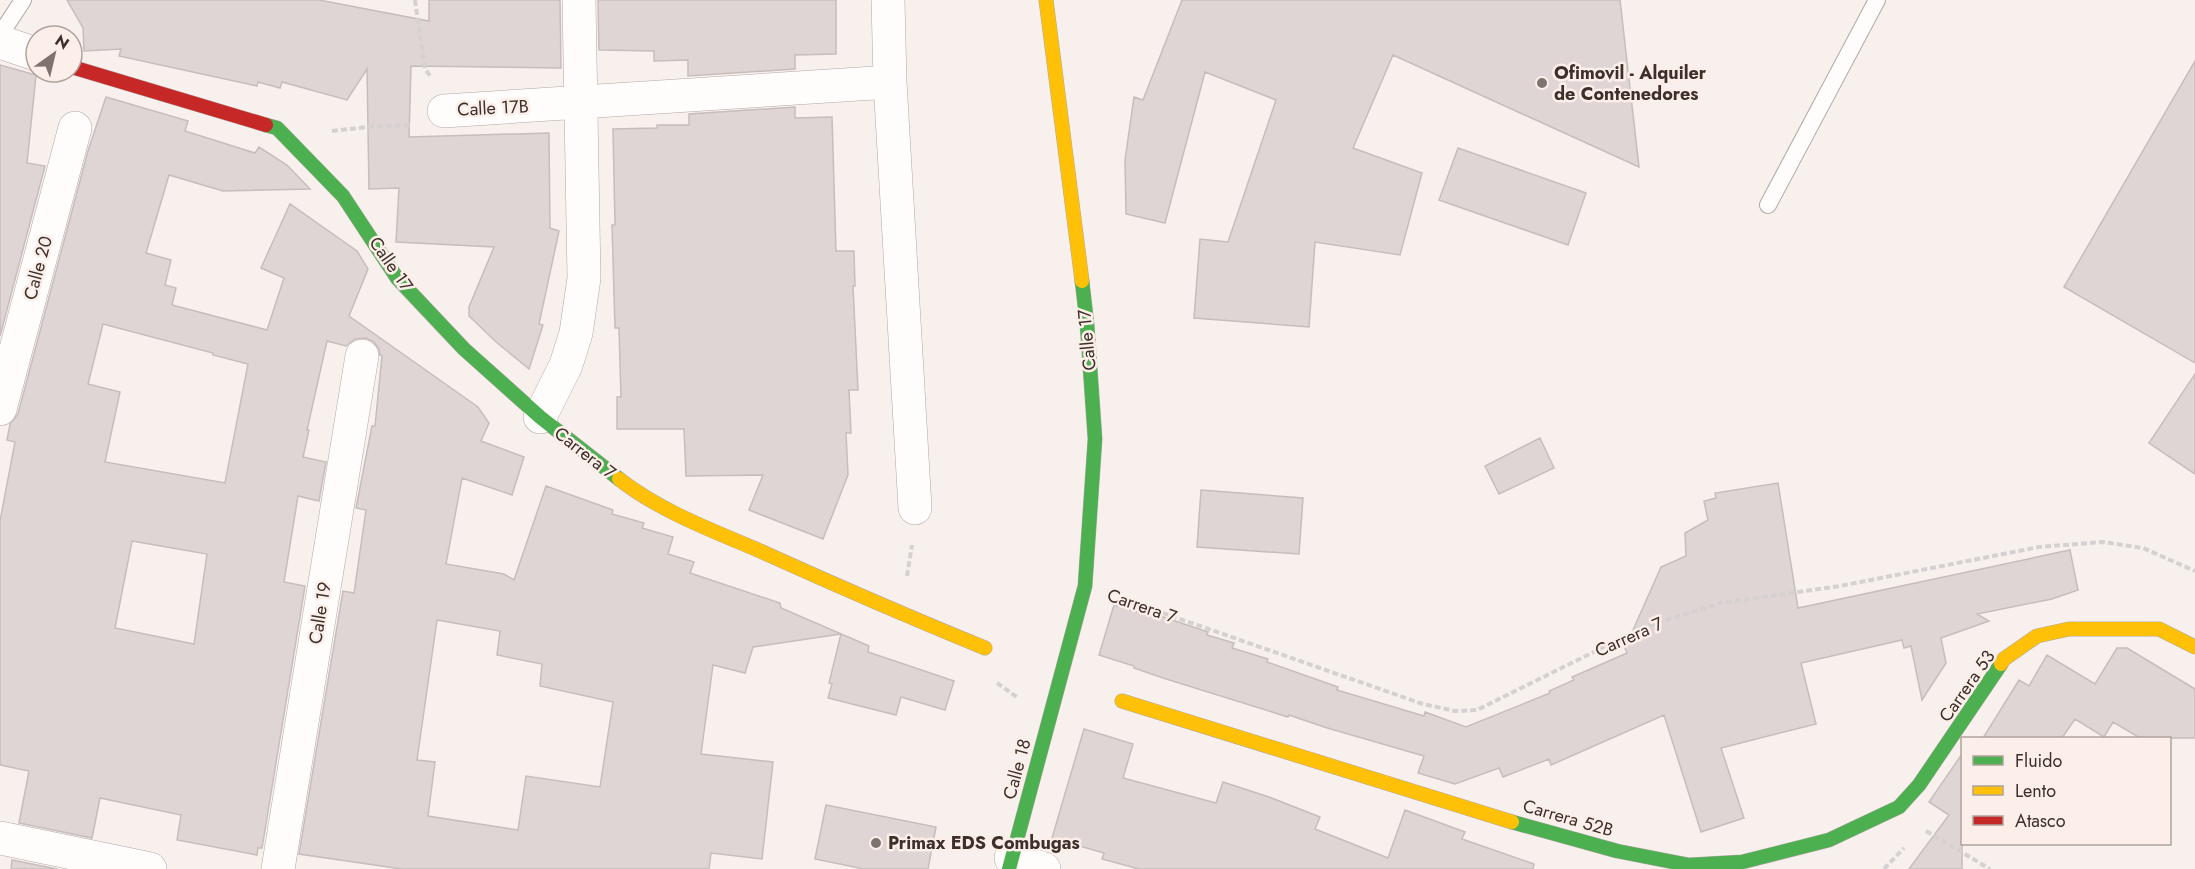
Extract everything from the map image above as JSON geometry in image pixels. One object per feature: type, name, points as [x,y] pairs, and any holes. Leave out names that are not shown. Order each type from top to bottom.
[{"type":"street","name":"Carrera 7","points":[[579,0],[584,278],[576,333],[566,365],[540,417],[629,487],[683,517],[899,613],[985,648]]},
{"type":"street","points":[[888,0],[890,82],[915,508]]},
{"type":"street","name":"Calle 17","points":[[1046,0],[1087,324],[1094,428],[1085,586],[1060,679]]},
{"type":"street","points":[[0,42],[24,50]]},
{"type":"street","points":[[84,71],[277,128]]},
{"type":"street","name":"Calle 17B","points":[[444,111],[890,82]]},
{"type":"street","name":"Calle 20","points":[[0,409],[75,128]]},
{"type":"street","name":"Calle 17","points":[[277,128],[343,196],[397,278],[464,349],[540,417]]},
{"type":"street","name":"Calle 19","points":[[278,869],[362,356]]},
{"type":"street","name":"Carrera 53","points":[[1899,807],[1919,785],[2004,659],[2037,636],[2069,629],[2159,629],[2195,647]]},
{"type":"street","name":"Calle 18","points":[[1010,863],[1060,679]]},
{"type":"street","name":"Carrera 52B","points":[[1122,701],[1529,827],[1617,851],[1689,865],[1742,862],[1829,840],[1899,807]]},
{"type":"street","points":[[0,838],[150,869]]},
{"type":"street","points":[[1010,863],[1044,869]]},
{"type":"lane","points":[[0,35],[23,0]]},
{"type":"lane","points":[[1768,205],[1877,0]]},
{"type":"path","points":[[415,0],[425,69],[443,92],[444,111]]},
{"type":"path","name":"Calle 17B","points":[[277,128],[332,131],[412,125],[444,111]]},
{"type":"path","points":[[899,613],[911,559],[915,508]]},
{"type":"path","name":"Carrera 7","points":[[1085,586],[1423,704],[1455,711],[1477,710],[1644,627],[1721,603],[1840,585],[2049,546],[2103,542],[2143,548],[2195,571]]},
{"type":"path","points":[[1899,807],[1922,829],[1990,869]]},
{"type":"building","points":[[67,0],[319,0],[429,21],[429,0],[560,0],[561,68],[411,66],[409,137],[549,133],[550,228],[559,231],[539,324],[543,325],[529,369],[469,316],[469,307],[494,247],[396,242],[399,188],[369,189],[367,69],[347,100],[282,82],[280,88],[258,82],[257,86],[119,56],[121,49],[84,51],[84,24],[81,24]]},
{"type":"building","points":[[598,0],[836,0],[836,54],[795,55],[795,69],[688,76],[688,60],[654,61],[654,51],[599,50]]},
{"type":"building","points":[[1182,0],[1620,0],[1639,167],[1393,55],[1353,148],[1422,173],[1400,255],[1315,242],[1309,327],[1194,318],[1200,239],[1228,242],[1276,100],[1205,72],[1165,223],[1126,214],[1125,160],[1134,97],[1143,100]]},
{"type":"building","points":[[2195,61],[2195,363],[2064,287]]},
{"type":"building","points":[[0,65],[24,72],[24,84],[35,84],[27,163],[45,166],[0,336]]},
{"type":"building","points":[[106,97],[188,121],[185,131],[255,153],[259,147],[287,165],[310,189],[223,191],[169,175],[146,253],[171,260],[165,285],[176,288],[172,305],[267,330],[284,278],[261,268],[290,204],[357,251],[368,269],[349,316],[478,407],[489,423],[481,441],[524,457],[512,495],[462,478],[446,564],[504,574],[514,580],[546,486],[613,510],[612,514],[644,523],[642,528],[673,537],[668,554],[694,562],[690,573],[780,603],[781,608],[869,646],[868,652],[954,681],[945,710],[901,697],[896,715],[828,698],[832,684],[829,683],[841,634],[753,647],[745,673],[713,665],[701,754],[773,762],[762,859],[711,853],[709,869],[402,869],[299,854],[343,591],[354,593],[366,510],[356,508],[372,426],[375,426],[382,356],[374,342],[366,338],[355,339],[346,346],[327,341],[303,457],[326,462],[319,501],[298,496],[284,582],[305,586],[262,848],[258,848],[257,855],[177,840],[181,815],[100,798],[92,838],[19,823],[29,771],[0,765],[0,521],[15,442],[7,440],[10,424],[18,414],[88,151]],"holes":[[[103,324],[248,364],[225,483],[105,462],[120,392],[88,384]],[[132,541],[207,554],[194,644],[115,628]],[[437,620],[500,631],[497,655],[542,664],[540,686],[613,702],[600,787],[526,776],[518,830],[428,816],[435,762],[417,760]]]},
{"type":"building","points":[[795,107],[795,118],[832,117],[836,251],[854,251],[855,286],[853,286],[858,390],[849,390],[851,433],[846,433],[848,475],[823,539],[749,510],[763,475],[686,476],[684,429],[617,429],[617,397],[621,397],[619,328],[615,328],[612,225],[615,225],[613,129],[689,125],[689,114]]},
{"type":"building","points":[[1458,148],[1586,193],[1568,245],[1439,200]]},
{"type":"building","points":[[2195,374],[2195,474],[2149,443]]},
{"type":"building","points":[[1540,438],[1554,468],[1499,494],[1485,466]]},
{"type":"building","points":[[1778,483],[1798,608],[2070,550],[2078,590],[2052,599],[1977,614],[1989,621],[1941,638],[1946,663],[1922,700],[1911,646],[1904,648],[1902,640],[1801,663],[1816,724],[1721,748],[1744,818],[1701,832],[1664,715],[1551,765],[1549,759],[1503,777],[1499,768],[1455,784],[1418,773],[1424,756],[1289,715],[1288,717],[1163,678],[1099,655],[1114,605],[1150,616],[1151,613],[1208,632],[1207,635],[1234,643],[1232,648],[1268,659],[1267,662],[1338,687],[1337,690],[1424,716],[1425,712],[1466,727],[1550,693],[1549,691],[1574,680],[1572,677],[1627,653],[1625,648],[1661,567],[1686,556],[1685,533],[1708,520],[1704,501],[1716,498],[1715,493]]},
{"type":"building","points":[[1201,490],[1303,498],[1299,554],[1197,547]]},
{"type":"building","points":[[2117,648],[2127,648],[2195,689],[2195,738],[2138,737],[2113,722],[2104,737],[2075,719],[2063,737],[1984,737],[2019,680],[2029,686],[2047,655],[2095,684]]},
{"type":"building","points":[[1084,729],[1133,744],[1123,778],[1216,803],[1223,782],[1320,817],[1315,829],[1388,858],[1405,810],[1465,832],[1462,839],[1534,864],[1533,869],[1139,869],[1102,859],[1104,853],[1052,838]]},
{"type":"building","points":[[1961,755],[1962,869],[1909,869],[1949,815],[1929,802]]},
{"type":"building","name":"Primax EDS Combugas","points":[[826,805],[936,827],[928,869],[864,869],[815,859]]},
{"type":"building","points":[[12,860],[57,869],[11,869]]},
{"type":"traffic: fast","points":[[266,125],[277,128],[343,196],[397,278],[464,349],[540,417],[619,479]]},
{"type":"traffic: fast","points":[[1009,869],[1085,586],[1095,439],[1082,281]]},
{"type":"traffic: fast","points":[[1512,822],[1617,851],[1689,865],[1742,862],[1829,840],[1899,807],[1919,785],[2001,664]]},
{"type":"traffic: slow","points":[[1046,0],[1082,281]]},
{"type":"traffic: slow","points":[[619,479],[651,501],[686,519],[985,648]]},
{"type":"traffic: slow","points":[[2001,664],[2004,659],[2037,636],[2069,629],[2159,629],[2195,647]]},
{"type":"traffic: slow","points":[[1122,701],[1512,822]]},
{"type":"traffic: jam","points":[[84,71],[266,125]]},
{"type":"place","name":"Ofimovil - Alquiler de Contenedores","points":[[1542,83]]},
{"type":"place","name":"Primax EDS Combugas","points":[[876,843]]}]
